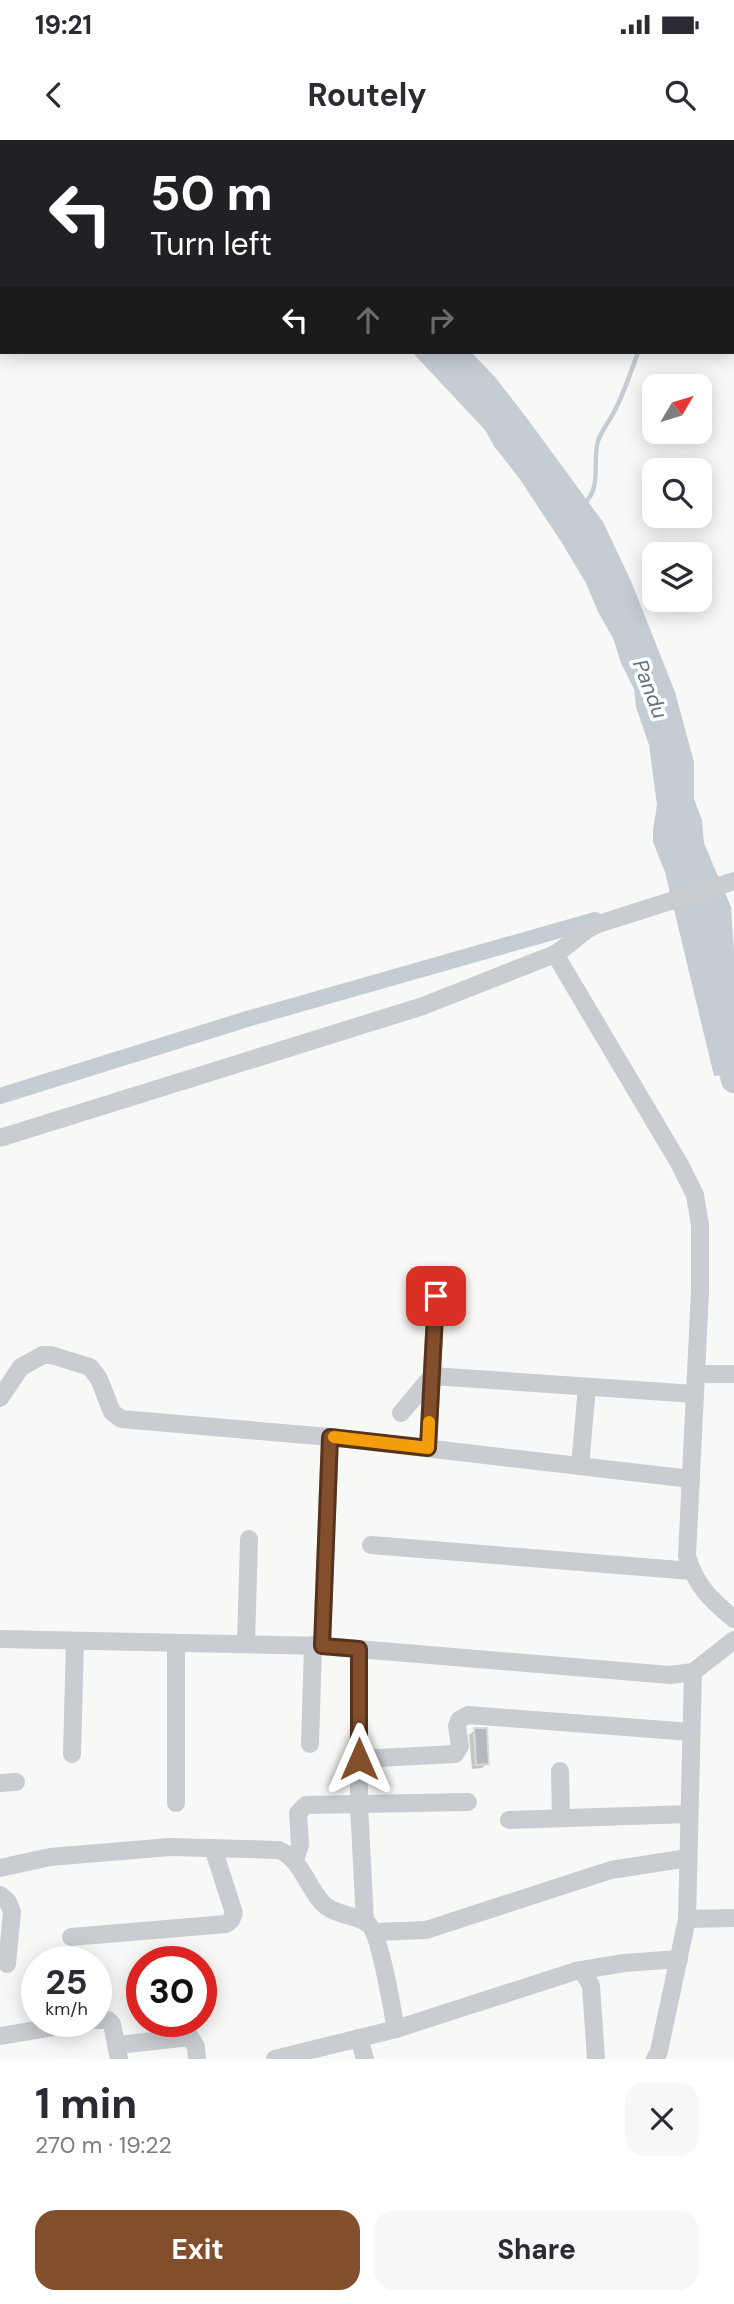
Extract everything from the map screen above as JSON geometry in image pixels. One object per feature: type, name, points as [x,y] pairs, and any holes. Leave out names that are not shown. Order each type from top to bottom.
[{"type":"street","points":[[0,1138],[423,1006],[555,954],[566,948],[582,931],[597,924],[734,881]]},
{"type":"street","points":[[555,954],[679,1163],[695,1195],[700,1224],[687,1556],[692,1571],[705,1592],[734,1619]]},
{"type":"street","points":[[428,1448],[436,1296]]},
{"type":"street","points":[[0,1398],[21,1367],[43,1355],[51,1355],[90,1367],[99,1379],[112,1412],[121,1419],[330,1437],[691,1479]]},
{"type":"street","points":[[696,1374],[734,1374]]},
{"type":"street","points":[[432,1376],[695,1394]]},
{"type":"street","points":[[401,1413],[432,1376]]},
{"type":"street","points":[[580,1466],[587,1387]]},
{"type":"street","points":[[310,1744],[330,1437]]},
{"type":"street","points":[[246,1644],[249,1539]]},
{"type":"street","points":[[371,1545],[692,1571]]},
{"type":"street","points":[[0,1639],[318,1646],[670,1675],[693,1672],[734,1640]]},
{"type":"street","points":[[72,1754],[75,1641]]},
{"type":"street","points":[[176,1643],[176,1802]]},
{"type":"street","points":[[359,1649],[359,1805],[370,1927],[396,2029]]},
{"type":"street","points":[[655,2059],[659,2051],[687,1919],[693,1672]]},
{"type":"street","points":[[359,1759],[455,1754],[460,1746],[457,1726],[459,1720],[468,1715],[691,1732]]},
{"type":"street","points":[[560,1770],[561,1818]]},
{"type":"street","points":[[295,1860],[300,1845],[298,1813],[312,1804],[468,1802]]},
{"type":"street","points":[[509,1820],[689,1814]]},
{"type":"street","points":[[0,1868],[50,1857],[170,1847],[279,1850],[295,1860],[320,1902],[337,1913],[370,1927],[426,1930],[611,1870],[688,1858]]},
{"type":"street","points":[[71,1937],[226,1924],[234,1913],[213,1847]]},
{"type":"street","points":[[0,1895],[8,1902],[12,1912],[7,1964]]},
{"type":"street","points":[[687,1919],[734,1917]]},
{"type":"street","points":[[275,2059],[396,2029],[576,1971],[624,1963],[679,1959]]},
{"type":"street","points":[[576,1971],[584,1973],[591,1986],[596,2059]]},
{"type":"street","points":[[112,2024],[118,2052],[190,2037],[196,2047],[197,2059]]},
{"type":"street","points":[[1,2036],[21,2033]]},
{"type":"street","points":[[359,2038],[365,2059]]},
{"type":"water","points":[[414,354],[473,354],[495,377],[603,522],[631,581],[675,692],[694,762],[694,799],[702,820],[704,843],[731,907],[734,951],[734,1073],[714,1076],[665,872],[653,842],[657,805],[649,745],[636,707],[634,689],[586,583],[519,478],[485,430]]},
{"type":"building","points":[[474,1728],[487,1728],[489,1764],[476,1765]]},
{"type":"waterway","points":[[585,503],[595,481],[598,441],[621,397],[637,354]]},
{"type":"waterway","points":[[0,1096],[247,1019],[595,920]]},
{"type":"waterway","name":"Pandu","points":[[724,1040],[734,1080]]},
{"type":"slow traffic","points":[[334,1437],[428,1448],[429,1422]]},
{"type":"route","points":[[359,1759],[359,1649],[322,1646],[330,1437],[428,1448],[436,1296]]}]
